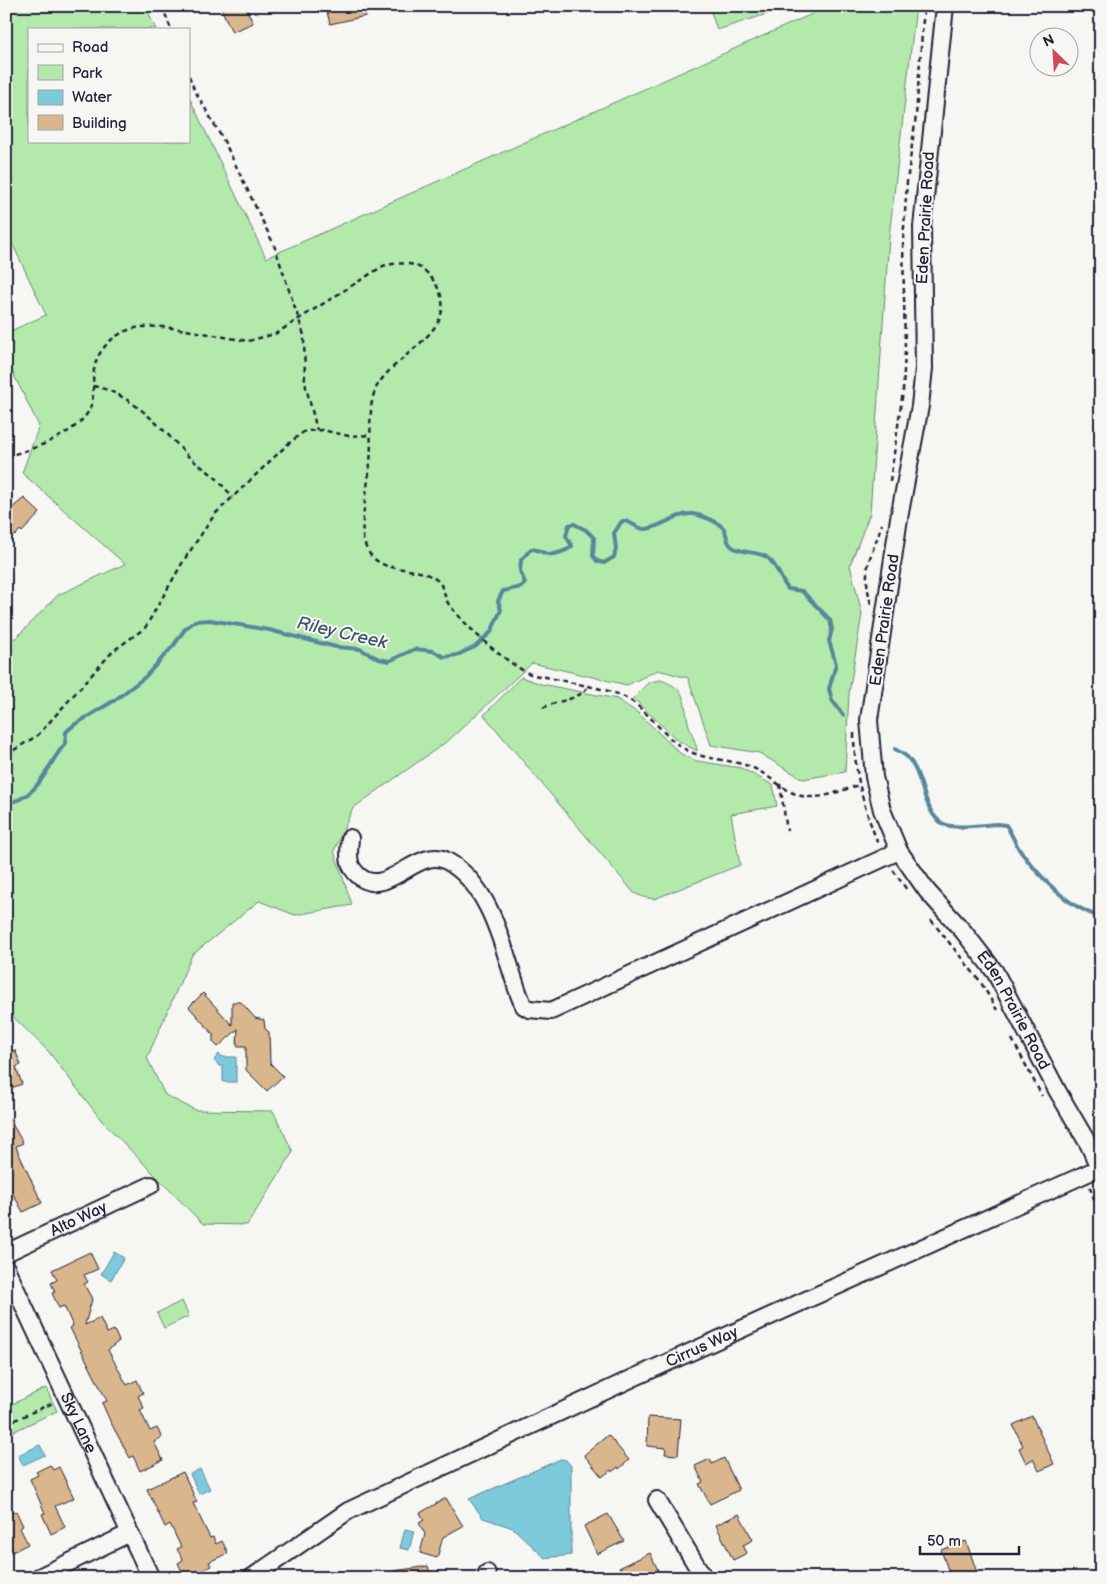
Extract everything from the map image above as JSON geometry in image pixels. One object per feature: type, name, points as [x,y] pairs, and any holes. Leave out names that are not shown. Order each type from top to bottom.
[{"type":"street","name":"Eden Prairie Road","points":[[945,6],[922,227],[924,368],[920,406],[899,518],[869,720],[871,758],[879,802],[899,851],[927,891],[963,931],[995,972],[1058,1092],[1089,1145],[1096,1171]]},
{"type":"street","points":[[350,838],[348,861],[350,868],[364,881],[373,883],[385,881],[410,866],[435,858],[445,860],[460,871],[475,886],[499,929],[524,1006],[529,1009],[551,1011],[899,851]]},
{"type":"street","name":"Cirrus Way","points":[[250,1578],[342,1514],[633,1378],[1056,1186],[1096,1171]]},
{"type":"street","name":"Alto Way","points":[[6,1253],[151,1185]]},
{"type":"street","name":"Sky Lane","points":[[6,1268],[152,1578]]},
{"type":"street","points":[[657,1500],[704,1578]]},
{"type":"street","points":[[37,1578],[130,1533]]},
{"type":"path","points":[[162,6],[171,28]]},
{"type":"path","points":[[889,484],[902,391],[905,350],[903,242],[907,182],[916,116],[924,6]]},
{"type":"path","points":[[190,78],[265,224],[304,335],[306,383],[317,430]]},
{"type":"path","points":[[6,456],[56,439],[78,425],[90,407],[94,368],[104,348],[114,337],[126,331],[141,327],[159,327],[248,342],[275,334],[382,266],[397,262],[413,264],[427,272],[438,285],[441,312],[436,326],[430,334],[385,375],[377,388],[371,410],[370,461],[363,540],[369,555],[385,566],[425,575],[438,581],[443,588],[447,604],[498,652],[526,672],[628,698],[672,741],[695,755],[753,768],[798,795],[809,797],[823,796],[859,785]]},
{"type":"path","points":[[93,386],[110,389],[168,432],[188,456],[233,496]]},
{"type":"path","points":[[6,755],[38,735],[113,651],[145,628],[184,560],[215,514],[288,444],[306,431],[317,430],[349,436],[370,435]]},
{"type":"path","points":[[873,612],[866,583],[866,569],[869,555],[883,523]]},
{"type":"path","points":[[543,708],[558,701],[577,698],[587,688]]},
{"type":"path","points":[[854,727],[854,754],[866,814],[884,859],[908,892]]},
{"type":"path","points":[[780,784],[787,831]]},
{"type":"path","points":[[930,917],[980,981],[999,1014]]},
{"type":"path","points":[[1011,1037],[1044,1100]]},
{"type":"path","points":[[1096,1171],[1101,1219]]},
{"type":"path","points":[[6,1424],[56,1402]]},
{"type":"green space","points":[[6,6],[71,6],[76,13],[92,6],[145,6],[156,28],[28,28],[28,142],[190,142],[190,99],[266,258],[830,6],[916,6],[889,237],[870,513],[850,565],[862,614],[849,693],[845,772],[803,779],[759,753],[711,745],[688,678],[658,670],[627,685],[532,663],[449,740],[353,808],[334,851],[352,905],[295,915],[259,901],[192,955],[147,1058],[165,1095],[195,1110],[273,1111],[293,1152],[247,1225],[203,1224],[102,1121],[49,1052],[6,1010],[6,643],[17,637],[58,595],[125,564],[22,473],[39,426],[6,359],[6,333],[46,315],[6,230]]},
{"type":"green space","points":[[709,6],[767,6],[770,13],[717,30]]},
{"type":"green space","points":[[521,677],[541,684],[617,699],[638,713],[681,754],[697,761],[741,768],[773,785],[777,806],[731,814],[740,865],[654,899],[634,893],[484,715]]},
{"type":"green space","points":[[661,680],[680,691],[697,751],[677,740],[633,698],[649,682]]},
{"type":"green space","points":[[182,1301],[189,1316],[164,1328],[157,1313]]},
{"type":"green space","points":[[46,1388],[57,1411],[6,1435],[6,1407]]},
{"type":"water","points":[[219,1054],[223,1057],[236,1057],[236,1082],[223,1082],[223,1066],[219,1066],[214,1060]]},
{"type":"water","points":[[114,1252],[124,1258],[111,1280],[101,1274]]},
{"type":"water","points":[[40,1445],[45,1455],[23,1465],[18,1455]]},
{"type":"water","points":[[561,1459],[566,1460],[571,1466],[571,1555],[545,1558],[513,1528],[483,1518],[469,1499]]},
{"type":"water","points":[[200,1469],[210,1489],[199,1494],[190,1474]]},
{"type":"water","points":[[405,1529],[414,1531],[409,1550],[400,1548]]},
{"type":"building","points":[[220,6],[245,6],[253,23],[232,32]]},
{"type":"building","points":[[329,6],[363,6],[366,16],[330,24],[327,12],[330,11]]},
{"type":"building","points":[[24,498],[40,513],[22,532],[20,530],[15,536],[6,527],[6,513]]},
{"type":"building","points":[[203,993],[232,1025],[232,1002],[241,1002],[255,1018],[264,1020],[265,1029],[269,1032],[270,1063],[283,1076],[267,1091],[246,1070],[246,1046],[237,1046],[238,1029],[218,1047],[213,1042],[213,1034],[189,1007]]},
{"type":"building","points":[[6,1045],[10,1052],[15,1050],[21,1065],[16,1067],[22,1084],[6,1090]]},
{"type":"building","points":[[6,1113],[23,1143],[16,1146],[42,1203],[23,1212],[6,1181]]},
{"type":"building","points":[[90,1252],[98,1269],[84,1275],[88,1282],[84,1284],[92,1299],[85,1325],[100,1318],[107,1333],[114,1330],[119,1341],[108,1350],[127,1385],[137,1380],[143,1393],[138,1396],[144,1408],[140,1410],[150,1431],[157,1428],[162,1437],[154,1442],[163,1460],[140,1471],[133,1456],[130,1458],[111,1423],[102,1403],[107,1401],[70,1328],[73,1326],[64,1306],[59,1308],[52,1293],[55,1292],[51,1283],[57,1280],[52,1270]]},
{"type":"building","points":[[1032,1416],[1054,1464],[1039,1471],[1033,1459],[1026,1463],[1019,1448],[1023,1446],[1013,1425]]},
{"type":"building","points":[[648,1417],[681,1419],[678,1455],[665,1454],[666,1448],[647,1446]]},
{"type":"building","points":[[608,1435],[629,1460],[619,1469],[618,1467],[612,1472],[611,1470],[602,1477],[584,1455]]},
{"type":"building","points":[[724,1458],[739,1490],[710,1504],[699,1484],[703,1482],[695,1466],[710,1459],[712,1464]]},
{"type":"building","points":[[50,1465],[53,1470],[59,1467],[74,1498],[55,1506],[65,1527],[51,1534],[42,1514],[45,1513],[30,1479],[38,1475],[36,1472]]},
{"type":"building","points":[[183,1472],[197,1502],[193,1503],[210,1538],[213,1537],[216,1544],[222,1541],[228,1553],[209,1562],[211,1566],[188,1578],[185,1578],[178,1563],[183,1560],[177,1549],[181,1547],[170,1524],[165,1527],[147,1489]]},
{"type":"building","points":[[446,1498],[463,1526],[443,1537],[437,1558],[420,1553],[425,1534],[419,1523],[424,1520],[420,1513]]},
{"type":"building","points":[[16,1511],[23,1526],[20,1528],[28,1544],[6,1555],[6,1516]]},
{"type":"building","points":[[608,1514],[624,1541],[597,1554],[584,1526]]},
{"type":"building","points":[[739,1514],[753,1540],[743,1545],[747,1553],[733,1560],[716,1525]]},
{"type":"building","points":[[966,1541],[979,1578],[951,1578],[941,1550]]},
{"type":"building","points":[[650,1553],[658,1570],[653,1572],[655,1578],[624,1578],[619,1568]]},
{"type":"building","points":[[428,1566],[431,1578],[394,1578],[394,1571]]},
{"type":"waterway","name":"Riley Creek","points":[[6,803],[18,800],[35,788],[65,744],[66,732],[115,700],[145,677],[174,645],[185,629],[195,621],[210,620],[269,630],[336,647],[360,649],[379,659],[389,661],[415,649],[433,651],[444,657],[457,655],[475,647],[491,632],[501,610],[498,601],[503,591],[521,587],[525,583],[520,571],[521,560],[531,549],[551,554],[570,548],[572,546],[566,536],[569,525],[574,524],[586,530],[594,538],[593,556],[597,561],[604,563],[614,557],[616,549],[614,533],[622,521],[646,529],[687,514],[710,519],[722,526],[727,540],[734,548],[767,557],[788,589],[802,591],[830,620],[832,629],[829,641],[836,664],[829,689],[832,700],[843,715]]},
{"type":"waterway","name":"Riley Creek","points":[[895,749],[907,757],[913,765],[928,804],[937,819],[944,824],[955,827],[1006,825],[1021,852],[1056,891],[1078,907],[1101,917]]}]
